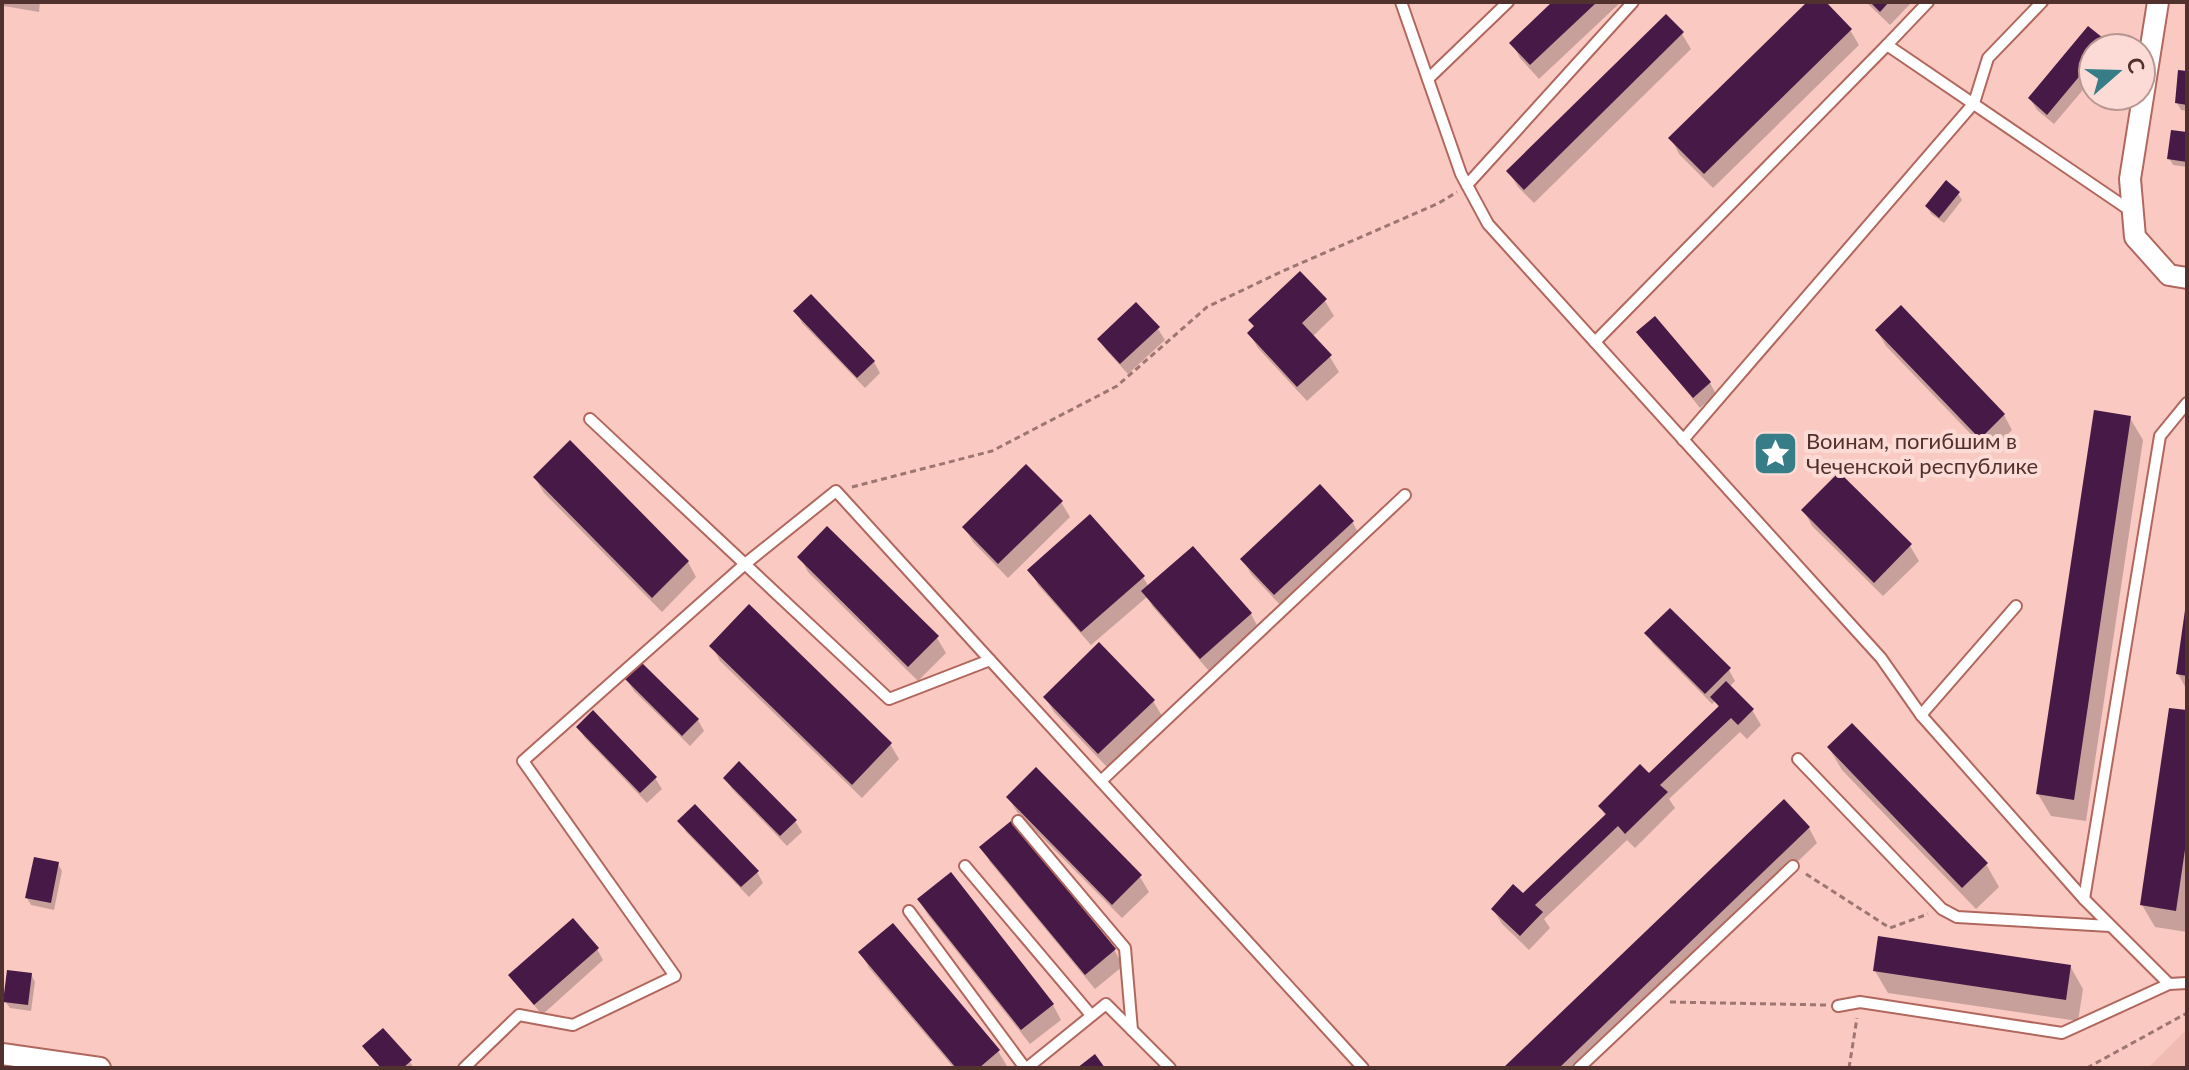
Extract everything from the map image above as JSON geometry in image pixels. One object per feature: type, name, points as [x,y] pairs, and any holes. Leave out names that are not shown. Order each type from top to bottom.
[{"type":"street","points":[[2158,2],[2130,179],[2135,237],[2169,275],[2187,278]]},
{"type":"street","points":[[2,1054],[100,1068]]},
{"type":"lane","points":[[1401,2],[1467,185],[1488,224],[1881,658],[1921,715],[2084,899],[2169,984]]},
{"type":"lane","points":[[1428,79],[1508,2]]},
{"type":"lane","points":[[1467,185],[1633,2]]},
{"type":"lane","points":[[1595,342],[1928,2]]},
{"type":"lane","points":[[1683,440],[1974,103],[1988,58],[2042,2]]},
{"type":"lane","points":[[1887,45],[2133,212]]},
{"type":"lane","points":[[2084,899],[2160,436],[2187,403]]},
{"type":"lane","points":[[590,419],[889,699],[990,660]]},
{"type":"lane","points":[[464,1068],[519,1015],[573,1025],[675,976],[523,761],[745,564],[836,491],[1363,1068]]},
{"type":"lane","points":[[1101,781],[1405,495]]},
{"type":"lane","points":[[1921,715],[2016,606]]},
{"type":"lane","points":[[1798,759],[1942,909],[1957,917],[2110,926]]},
{"type":"lane","points":[[1018,821],[1125,948],[1132,1030]]},
{"type":"lane","points":[[965,866],[1091,1015]]},
{"type":"lane","points":[[1579,1068],[1793,866]]},
{"type":"lane","points":[[909,911],[1026,1068],[1106,1004],[1170,1068]]},
{"type":"lane","points":[[1838,1006],[1860,1002],[2062,1033],[2169,984],[2187,983]]},
{"type":"path","points":[[836,491],[992,451],[1117,386],[1207,307],[1439,203],[1467,185]]},
{"type":"path","points":[[1793,866],[1890,928],[1942,909]]},
{"type":"path","points":[[1651,1001],[1838,1006]]},
{"type":"path","points":[[1849,1068],[1860,1002]]},
{"type":"path","points":[[2087,1068],[2187,1013]]},
{"type":"shaded area","points":[[2187,1029],[2187,1068],[2148,1068]]},
{"type":"building","points":[[1552,2],[1597,2],[1530,65],[1509,43]]},
{"type":"building","points":[[1807,2],[1826,2],[1852,29],[1704,174],[1668,138]]},
{"type":"building","points":[[1870,2],[1889,2],[1880,12]]},
{"type":"building","points":[[1666,14],[1684,32],[1524,190],[1506,171]]},
{"type":"building","points":[[2077,39],[2077,79],[2047,115],[2028,98]]},
{"type":"building","points":[[2178,70],[2187,71],[2187,105],[2175,103]]},
{"type":"building","points":[[2171,130],[2187,132],[2187,162],[2167,159]]},
{"type":"building","points":[[1946,180],[1960,192],[1939,218],[1925,206]]},
{"type":"building","points":[[1300,271],[1327,299],[1302,323],[1332,355],[1297,387],[1247,333],[1254,326],[1248,320]]},
{"type":"building","points":[[811,294],[875,361],[857,378],[793,311]]},
{"type":"building","points":[[1136,302],[1160,327],[1120,364],[1097,339]]},
{"type":"building","points":[[1901,305],[2005,414],[1980,439],[1875,330]]},
{"type":"building","points":[[1655,316],[1711,382],[1693,398],[1636,332]]},
{"type":"building","points":[[2094,410],[2131,416],[2074,800],[2036,794]]},
{"type":"building","points":[[570,440],[689,561],[652,598],[533,477]]},
{"type":"building","points":[[1026,464],[1063,501],[998,564],[962,527]]},
{"type":"building","points":[[1839,472],[1912,544],[1874,583],[1801,510]]},
{"type":"building","points":[[1320,484],[1354,521],[1274,595],[1240,559]]},
{"type":"building","points":[[1090,514],[1145,576],[1081,632],[1027,570]]},
{"type":"building","points":[[827,526],[939,636],[908,667],[797,557]]},
{"type":"building","points":[[1193,546],[1252,613],[1200,659],[1141,591]]},
{"type":"building","points":[[749,604],[892,743],[852,785],[709,646]]},
{"type":"building","points":[[1670,608],[1731,668],[1705,694],[1644,633]]},
{"type":"building","points":[[2187,610],[2187,676],[2176,674]]},
{"type":"building","points":[[1099,642],[1155,700],[1098,754],[1043,697]]},
{"type":"building","points":[[641,662],[699,719],[682,736],[625,679]]},
{"type":"building","points":[[1726,681],[1754,709],[1738,725],[1731,718],[1660,785],[1668,792],[1625,834],[1618,826],[1535,905],[1543,912],[1520,936],[1491,909],[1513,884],[1523,893],[1606,814],[1598,806],[1640,764],[1649,773],[1719,706],[1710,697]]},
{"type":"building","points":[[2169,708],[2187,710],[2187,836],[2176,911],[2140,905]]},
{"type":"building","points":[[593,710],[657,777],[640,793],[576,727]]},
{"type":"building","points":[[1852,723],[1988,863],[1962,888],[1827,747]]},
{"type":"building","points":[[739,761],[797,820],[780,836],[723,778]]},
{"type":"building","points":[[1036,767],[1142,875],[1112,905],[1006,797]]},
{"type":"building","points":[[1784,799],[1810,827],[1559,1068],[1503,1068]]},
{"type":"building","points":[[695,804],[759,871],[741,887],[677,821]]},
{"type":"building","points":[[1011,821],[1116,949],[1085,975],[979,847]]},
{"type":"building","points":[[34,857],[59,862],[51,903],[25,898]]},
{"type":"building","points":[[951,872],[1054,1004],[1021,1030],[917,899]]},
{"type":"building","points":[[573,918],[599,948],[534,1005],[508,975]]},
{"type":"building","points":[[893,923],[1000,1050],[979,1068],[956,1068],[858,952]]},
{"type":"building","points":[[1878,936],[2071,965],[2066,1000],[1873,971]]},
{"type":"building","points":[[7,970],[32,973],[28,1005],[3,1002]]},
{"type":"building","points":[[383,1028],[412,1060],[403,1068],[381,1068],[362,1046]]},
{"type":"building","points":[[1095,1054],[1105,1068],[1077,1068]]},
{"type":"place","name":"Воинам, погибшим в Чеченской республике","points":[[1775,454]]}]
